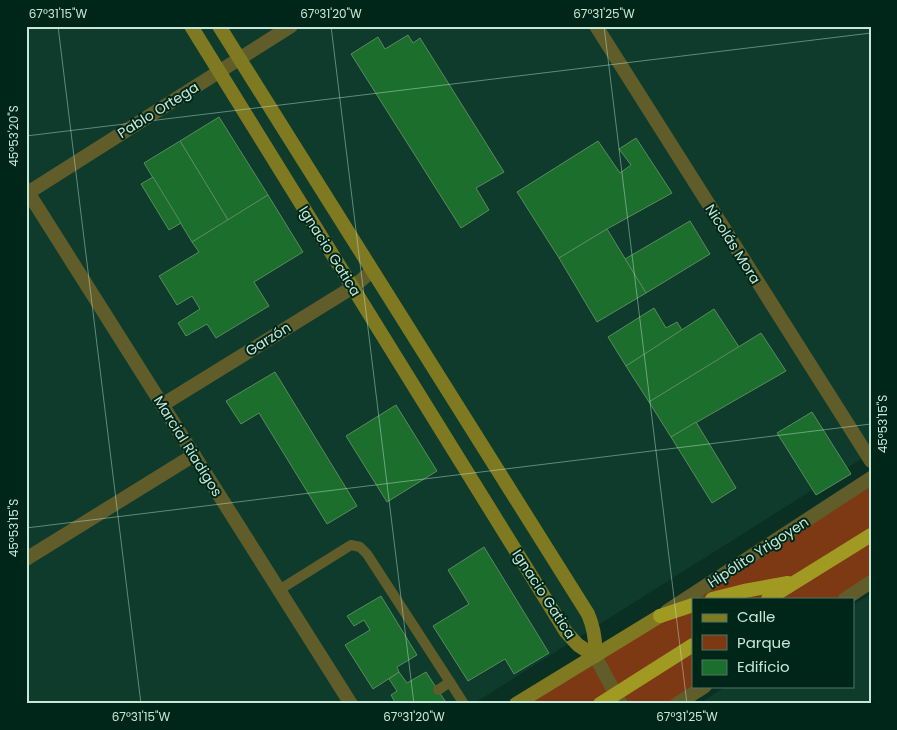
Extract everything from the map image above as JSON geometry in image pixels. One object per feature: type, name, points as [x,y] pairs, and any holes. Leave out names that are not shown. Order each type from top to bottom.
[{"type":"highway","points":[[770,598],[868,538]]},
{"type":"highway","points":[[716,598],[796,582]]},
{"type":"highway","points":[[660,616],[692,605]]},
{"type":"highway","points":[[600,704],[618,699],[692,647]]},
{"type":"main road","name":"Ignacio Gatica","points":[[191,26],[566,632],[578,646],[595,656],[595,634],[588,614],[219,26]]},
{"type":"main road","name":"Hipólito Yrigoyen","points":[[516,704],[660,616]]},
{"type":"street","name":"Pablo Ortega","points":[[27,192],[291,26]]},
{"type":"street","name":"Nicolás Mora","points":[[596,26],[871,462]]},
{"type":"street","name":"Marcial Riadigos","points":[[27,192],[351,704]]},
{"type":"street","name":"Garzón","points":[[162,405],[353,287],[372,271]]},
{"type":"street","points":[[26,559],[194,454]]},
{"type":"street","name":"Hipólito Yrigoyen","points":[[660,616],[871,478]]},
{"type":"street","points":[[846,598],[871,582]]},
{"type":"street","points":[[595,656],[618,699]]},
{"type":"street","points":[[677,704],[702,688]]},
{"type":"lane","points":[[279,590],[351,545],[360,547],[368,554],[464,704]]},
{"type":"lane","points":[[438,690],[450,682]]},
{"type":"shaded area","points":[[26,26],[871,26],[871,453],[473,704],[26,704]]},
{"type":"shaded area","points":[[871,594],[871,704],[699,704],[723,688],[854,688],[854,604]]},
{"type":"green space","points":[[871,478],[871,582],[847,598],[692,598],[692,687],[677,704],[516,704]]},
{"type":"building","points":[[408,35],[413,43],[420,38],[504,172],[476,188],[489,210],[461,228],[351,54],[378,37],[385,49]]},
{"type":"building","points":[[219,117],[268,195],[228,220],[180,141]]},
{"type":"building","points":[[636,138],[672,193],[559,258],[517,192],[598,141],[620,173],[631,165],[619,149]]},
{"type":"building","points":[[180,141],[228,220],[192,242],[144,163]]},
{"type":"building","points":[[153,177],[181,223],[169,230],[141,184]]},
{"type":"building","points":[[268,195],[303,252],[254,282],[269,306],[216,338],[207,324],[186,336],[178,323],[200,309],[192,296],[177,305],[159,276],[199,252],[192,242]]},
{"type":"building","points":[[690,221],[710,254],[646,293],[625,259]]},
{"type":"building","points":[[607,229],[646,293],[597,322],[559,258]]},
{"type":"building","points":[[654,308],[666,328],[677,322],[682,330],[626,366],[608,337]]},
{"type":"building","points":[[714,309],[739,347],[649,402],[626,366]]},
{"type":"building","points":[[761,333],[786,371],[671,437],[649,402]]},
{"type":"building","points":[[275,372],[357,506],[327,524],[259,413],[241,424],[226,401]]},
{"type":"building","points":[[396,405],[437,471],[387,502],[346,436]]},
{"type":"building","points":[[812,412],[851,474],[816,495],[777,433]]},
{"type":"building","points":[[696,422],[736,488],[712,503],[671,437]]},
{"type":"building","points":[[484,547],[549,653],[514,674],[505,659],[468,681],[433,626],[469,604],[448,570]]},
{"type":"building","points":[[381,596],[417,655],[397,667],[399,672],[373,689],[345,645],[370,630],[364,620],[354,626],[347,616]]},
{"type":"building","points":[[399,672],[407,683],[426,672],[447,704],[396,704],[391,695],[397,691],[389,679]]}]
